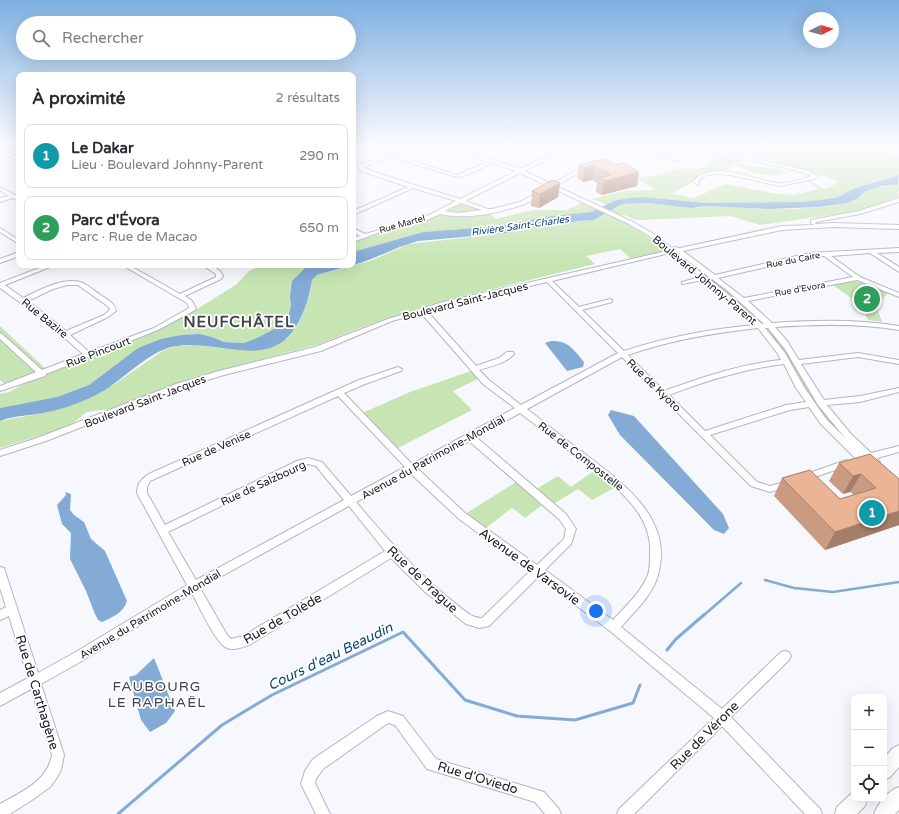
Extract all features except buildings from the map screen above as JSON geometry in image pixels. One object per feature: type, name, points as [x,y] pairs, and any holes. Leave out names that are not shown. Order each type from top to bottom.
[{"type":"highway","points":[[887,768],[899,754]]},
{"type":"highway","points":[[883,814],[899,796]]},
{"type":"highway","points":[[844,814],[855,802]]},
{"type":"street","points":[[405,185],[486,210]]},
{"type":"street","name":"Rue Martel","points":[[356,239],[390,227],[425,219],[493,185]]},
{"type":"street","points":[[440,212],[454,215],[517,205],[554,185]]},
{"type":"street","name":"Boulevard Johnny-Parent","points":[[554,185],[634,222],[713,277],[742,300],[769,325],[797,362],[821,403],[838,424],[869,456],[880,465]]},
{"type":"street","points":[[356,212],[411,187]]},
{"type":"street","points":[[0,188],[14,196]]},
{"type":"street","points":[[0,200],[14,196]]},
{"type":"street","points":[[816,225],[813,221],[860,212],[899,200]]},
{"type":"street","name":"Boulevard Saint-Jacques","points":[[0,453],[43,439],[179,386],[222,373],[313,350],[422,310],[675,251],[782,228],[816,225],[899,227]]},
{"type":"street","points":[[0,230],[16,240]]},
{"type":"street","points":[[356,232],[365,236]]},
{"type":"street","name":"Rue du Caire","points":[[713,277],[810,255],[899,250]]},
{"type":"street","name":"Boulevard Johnny-Parent","points":[[675,251],[760,326],[786,362],[810,404],[828,427],[859,459],[874,471]]},
{"type":"street","points":[[872,252],[899,270]]},
{"type":"street","points":[[825,254],[858,278],[899,295]]},
{"type":"street","points":[[0,260],[16,255]]},
{"type":"street","points":[[0,285],[44,268]]},
{"type":"street","points":[[130,268],[180,296],[219,278],[220,276],[218,273],[210,268]]},
{"type":"street","points":[[684,283],[705,278]]},
{"type":"street","name":"Rue d'Evora","points":[[742,300],[858,278]]},
{"type":"street","name":"Rue de Kyoto","points":[[548,280],[754,484],[762,487],[781,487],[859,459]]},
{"type":"street","points":[[24,300],[65,283],[74,282],[80,284],[112,306],[113,311],[106,316],[65,334]]},
{"type":"street","name":"Rue Bazire","points":[[0,285],[24,300],[88,355]]},
{"type":"street","name":"Rue Pincourt","points":[[0,389],[156,329],[194,309],[190,302],[180,296]]},
{"type":"street","points":[[577,309],[610,301]]},
{"type":"street","name":"Rue de Compostelle","points":[[422,310],[486,382],[625,490],[642,510],[653,532],[656,556],[653,576],[636,601],[614,627]]},
{"type":"street","name":"Avenue du Patrimoine-Mondial","points":[[0,700],[85,653],[194,586],[622,354],[681,336],[730,328],[839,321],[899,328]]},
{"type":"street","points":[[0,335],[42,374]]},
{"type":"street","points":[[474,369],[502,360],[510,354]]},
{"type":"street","points":[[797,362],[858,355],[899,362]]},
{"type":"street","points":[[663,394],[724,372],[755,365],[786,362]]},
{"type":"street","name":"Rue de Venise","points":[[194,586],[142,493],[143,484],[147,479],[339,392],[398,369]]},
{"type":"street","points":[[821,403],[860,398],[899,390]]},
{"type":"street","name":"Avenue de Varsovie","points":[[339,392],[411,468],[462,516],[614,627],[631,643],[677,677],[722,717],[815,814]]},
{"type":"street","points":[[705,434],[789,407],[810,404]]},
{"type":"street","name":"Rue de Prague","points":[[350,502],[392,552],[429,589],[470,621],[479,623],[490,619],[536,571],[568,541],[571,529],[568,522],[469,436]]},
{"type":"street","points":[[859,459],[899,449]]},
{"type":"street","name":"Rue de Salzbourg","points":[[163,530],[300,463],[308,461],[319,464],[350,502]]},
{"type":"street","name":"Rue de Tolède","points":[[194,586],[223,639],[229,644],[240,643],[392,552]]},
{"type":"street","name":"Rue de Carthagène","points":[[0,571],[57,751],[58,764],[54,774],[46,783],[0,812]]},
{"type":"street","points":[[0,615],[12,609]]},
{"type":"street","name":"Rue de Vérone","points":[[624,814],[785,656]]},
{"type":"street","name":"Rue d'Oviedo","points":[[323,814],[308,784],[313,770],[375,724],[388,717],[399,720],[432,764],[539,796],[554,814]]},
{"type":"green space","points":[[648,185],[688,185],[671,194],[694,198],[723,185],[793,195],[819,189],[813,185],[824,188],[833,186],[865,185],[855,188],[844,196],[827,200],[775,204],[705,203],[644,197],[616,200],[607,205],[593,199],[624,191],[656,190]]},
{"type":"green space","points":[[899,185],[899,191],[897,192],[899,196],[852,212],[760,225],[730,216],[635,220],[625,215],[612,216],[640,231],[666,251],[630,258],[620,249],[586,256],[595,264],[432,304],[371,324],[316,345],[191,378],[116,408],[87,412],[68,427],[0,448],[0,421],[49,412],[79,403],[113,385],[164,350],[177,346],[195,345],[237,350],[287,339],[301,318],[307,304],[312,280],[317,275],[344,268],[356,268],[356,265],[370,261],[409,244],[509,233],[539,224],[561,225],[576,221],[594,220],[622,204],[648,203],[699,208],[705,206],[758,209],[811,208],[845,203],[853,200],[868,190]]},
{"type":"green space","points":[[461,201],[486,210],[496,219],[533,210],[567,210],[582,202],[597,210],[584,214],[544,217],[501,226],[423,232],[356,251],[356,239],[391,227],[418,221]]},
{"type":"green space","points":[[681,254],[737,298],[759,321],[679,255]]},
{"type":"green space","points":[[256,268],[305,268],[290,297],[291,305],[287,322],[244,343],[224,342],[200,334],[181,335],[138,348],[89,385],[57,397],[0,408],[0,394],[9,392],[42,374],[8,387],[0,380],[0,326],[48,371],[155,331],[194,311],[237,284],[249,271]]},
{"type":"green space","points":[[855,281],[888,293],[876,305],[882,322],[868,320],[861,305],[833,285]]},
{"type":"green space","points":[[769,331],[779,340],[851,442],[840,436],[816,408]]},
{"type":"green space","points":[[471,371],[477,377],[482,377],[453,391],[472,410],[394,450],[360,414],[410,392]]},
{"type":"green space","points":[[598,468],[616,487],[592,500],[578,489],[550,506],[546,502],[525,518],[512,508],[482,531],[462,516],[519,480],[533,491],[558,476],[571,487]]},
{"type":"water","name":"Rivière Saint-Charles","points":[[865,185],[898,185],[881,186],[864,192],[858,198],[847,203],[819,207],[769,209],[705,206],[692,208],[648,203],[622,204],[594,220],[576,221],[561,225],[539,224],[509,233],[418,241],[401,246],[370,260],[356,264],[356,251],[423,232],[501,226],[544,217],[591,212],[616,200],[629,198],[644,197],[705,203],[803,202],[836,198],[855,188]]},
{"type":"water","points":[[305,268],[342,268],[317,275],[312,280],[304,311],[295,328],[283,341],[268,348],[252,351],[199,345],[181,345],[165,349],[147,359],[105,390],[85,400],[54,411],[0,421],[0,408],[57,397],[89,385],[138,348],[161,339],[181,335],[200,334],[224,342],[244,343],[259,337],[287,322],[291,305],[290,297],[292,281]]},
{"type":"water","points":[[551,341],[562,342],[570,346],[584,362],[583,367],[567,371],[545,343]]},
{"type":"water","points":[[611,410],[634,416],[723,514],[729,528],[724,534],[714,530],[620,435],[608,415]]},
{"type":"water","points":[[65,492],[71,494],[70,510],[84,522],[91,539],[105,551],[127,601],[120,612],[102,622],[98,620],[70,559],[71,533],[62,524],[57,505],[66,495]]},
{"type":"water","points":[[154,658],[175,711],[166,723],[150,732],[141,720],[129,677],[136,675]]},
{"type":"waterway","name":"Cours d'eau Beaudin","points":[[765,580],[794,588],[833,592],[899,582]]},
{"type":"waterway","name":"Cours d'eau Beaudin","points":[[704,615],[741,583]]},
{"type":"waterway","name":"Cours d'eau Beaudin","points":[[667,650],[676,639],[705,614]]},
{"type":"waterway","name":"Cours d'eau Beaudin","points":[[118,814],[222,725],[272,695],[403,632],[465,700],[517,716],[575,720],[633,703],[640,685]]},
{"type":"place","name":"Parc d'Évora","points":[[867,299]]},
{"type":"place","name":"Le Dakar","points":[[872,513]]},
{"type":"district","name":"NEUFCHÂTEL","points":[[239,322]]},
{"type":"district","name":"FAUBOURG LE RAPHAËL","points":[[157,694]]}]
